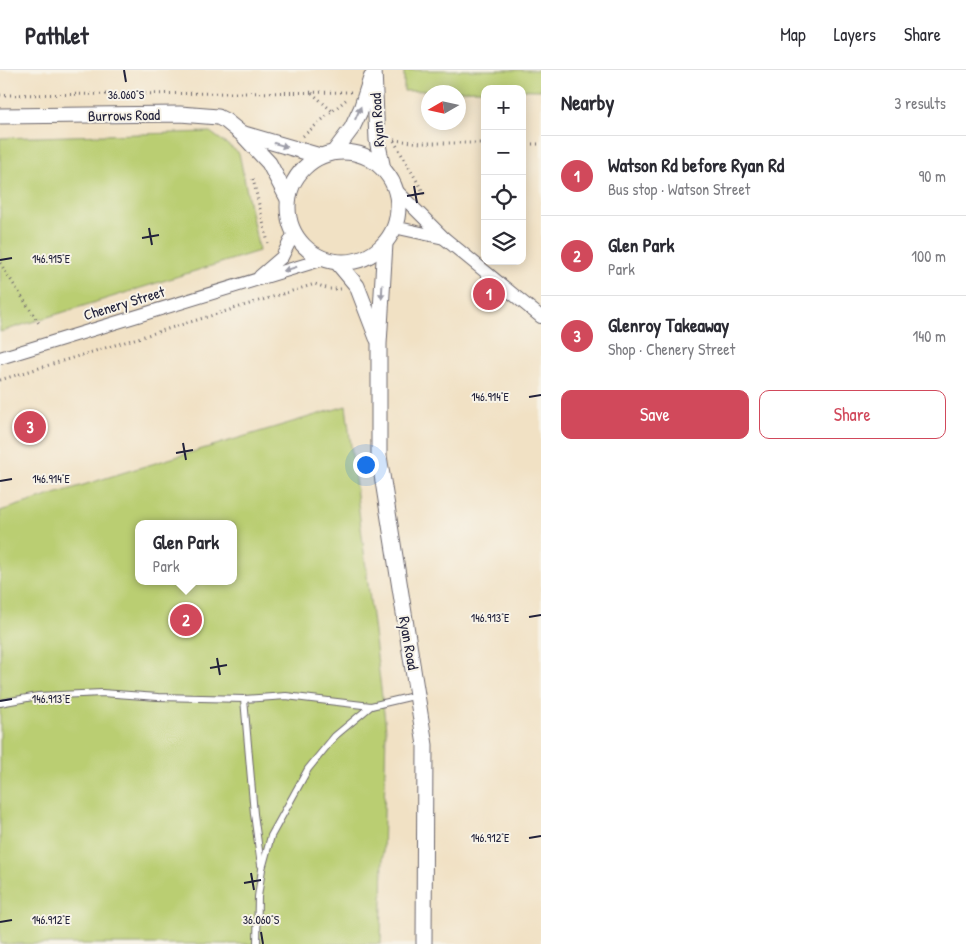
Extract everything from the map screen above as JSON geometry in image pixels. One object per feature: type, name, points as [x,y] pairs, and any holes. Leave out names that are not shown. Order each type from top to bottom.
[{"type":"street","name":"Ryan Road","points":[[327,154],[352,128],[361,109],[374,70],[377,140],[383,169]]},
{"type":"street","name":"Burrows Road","points":[[0,116],[199,115],[218,117],[242,134],[269,163],[288,199]]},
{"type":"street","name":"Burrows Road","points":[[242,134],[327,154]]},
{"type":"street","points":[[394,188],[398,208],[394,227],[385,243],[378,250],[363,259],[330,261],[307,248],[294,233],[288,216],[288,199],[291,185],[299,173],[308,164],[327,154],[347,152],[360,154],[383,169],[394,188],[444,238],[541,317]]},
{"type":"street","points":[[394,227],[444,238]]},
{"type":"street","name":"Chenery Street","points":[[257,280],[282,256],[294,233]]},
{"type":"street","name":"Ryan Road","points":[[385,243],[379,344],[379,456],[425,745],[424,944]]},
{"type":"street","name":"Ryan Road","points":[[330,261],[357,286],[379,344]]},
{"type":"street","name":"Chenery Street","points":[[0,358],[257,280],[330,261]]},
{"type":"lane","points":[[0,703],[38,696],[102,693],[244,699],[286,696],[372,706],[418,695]]},
{"type":"lane","points":[[244,699],[254,814],[262,869]]},
{"type":"lane","points":[[256,944],[258,897],[262,869],[271,836],[308,769],[335,736],[372,706]]},
{"type":"path","points":[[302,136],[352,95],[355,85]]},
{"type":"path","points":[[0,95],[353,92]]},
{"type":"path","points":[[311,93],[332,111]]},
{"type":"path","points":[[426,197],[394,140],[422,143],[481,144]]},
{"type":"path","points":[[526,144],[541,144]]},
{"type":"path","points":[[253,179],[268,243]]},
{"type":"path","points":[[0,263],[40,325]]},
{"type":"path","points":[[0,380],[314,284],[329,289],[344,289]]},
{"type":"green space","points":[[404,70],[541,70],[541,90],[526,90],[526,85],[481,85],[481,90],[466,90],[466,85],[421,85],[421,91],[404,91]]},
{"type":"green space","points":[[210,132],[239,153],[259,251],[0,332],[0,138]]},
{"type":"green space","points":[[346,406],[386,729],[381,944],[0,944],[0,511]]},
{"type":"place","name":"Watson Rd before Ryan Rd","points":[[489,294]]},
{"type":"place","name":"Glenroy Takeaway","points":[[30,427]]},
{"type":"place","name":"Glen Park","points":[[186,620]]}]
